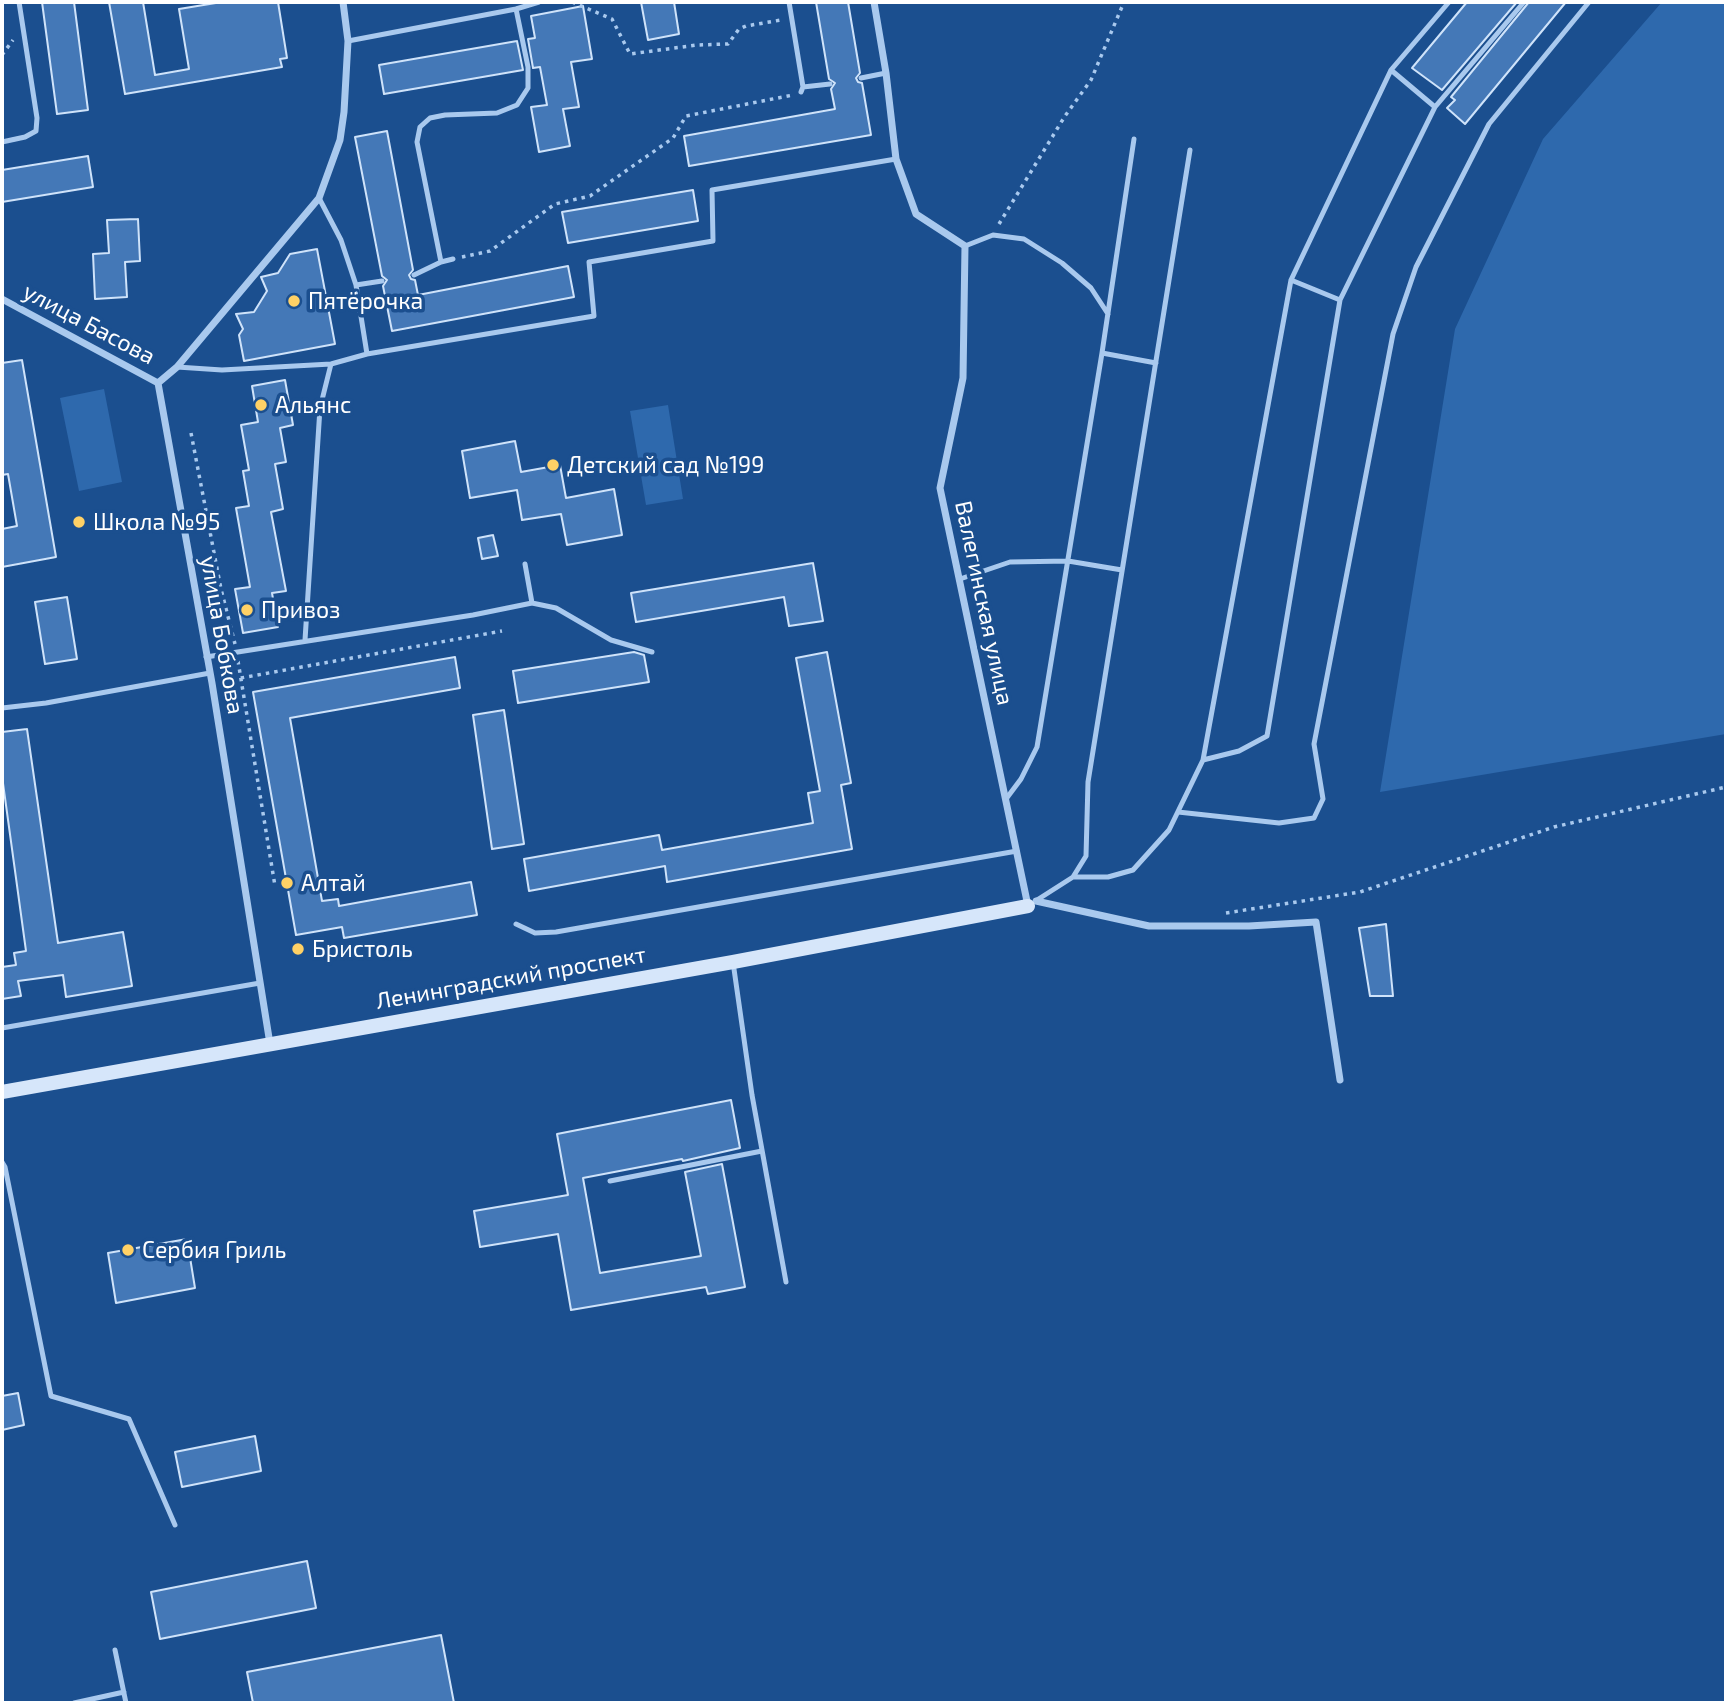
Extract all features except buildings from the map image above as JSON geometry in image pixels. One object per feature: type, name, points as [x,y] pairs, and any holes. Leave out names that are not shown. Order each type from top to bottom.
[{"type":"street","points":[[158,383],[177,367],[319,198],[340,140],[344,112],[348,41],[343,2]]},
{"type":"street","points":[[874,2],[896,159],[916,214],[965,246]]},
{"type":"street","name":"Валегинская улица","points":[[965,246],[963,378],[940,488],[1017,851],[1032,904]]},
{"type":"street","name":"улица Басова","points":[[2,299],[158,383]]},
{"type":"street","name":"улица Бобкова","points":[[158,383],[212,683],[270,1045]]},
{"type":"street","points":[[1032,904],[1149,926],[1249,926],[1316,922],[1340,1080]]},
{"type":"street","name":"Ленинградский проспект","points":[[2,1092],[733,962],[1032,904]]},
{"type":"lane","points":[[2,142],[25,137],[36,131],[37,118],[19,2]]},
{"type":"lane","points":[[348,41],[516,9],[539,2]]},
{"type":"lane","points":[[789,2],[802,90],[830,84]]},
{"type":"lane","points":[[1073,877],[1108,877],[1133,870],[1169,830],[1203,760],[1291,280],[1391,70],[1449,2]]},
{"type":"lane","points":[[1203,760],[1239,751],[1267,736],[1340,300],[1435,107],[1524,2]]},
{"type":"lane","points":[[1178,812],[1279,823],[1314,818],[1323,799],[1314,744],[1392,334],[1416,267],[1489,124],[1589,2]]},
{"type":"lane","points":[[440,262],[417,142],[420,127],[430,118],[497,113],[517,105],[528,88],[528,67],[516,9]]},
{"type":"lane","points":[[1391,70],[1435,107]]},
{"type":"lane","points":[[861,78],[886,73]]},
{"type":"lane","points":[[1006,799],[1021,779],[1037,747],[1102,353],[1134,139]]},
{"type":"lane","points":[[1032,904],[1073,877],[1086,856],[1088,782],[1190,150]]},
{"type":"lane","points":[[177,367],[222,370],[331,364],[367,354],[594,316],[590,262],[713,241],[712,190],[896,159]]},
{"type":"lane","points":[[319,198],[341,240],[356,285],[367,354]]},
{"type":"lane","points":[[965,246],[993,235],[1024,239],[1062,263],[1091,288],[1108,314]]},
{"type":"lane","points":[[414,275],[440,262],[453,259]]},
{"type":"lane","points":[[1291,280],[1340,300]]},
{"type":"lane","points":[[356,285],[382,281]]},
{"type":"lane","points":[[1102,353],[1156,363]]},
{"type":"lane","points":[[305,640],[320,408],[331,364]]},
{"type":"lane","points":[[960,579],[1010,562],[1068,561],[1122,570]]},
{"type":"lane","points":[[525,564],[533,603]]},
{"type":"lane","points":[[206,657],[533,603],[556,608],[611,640],[652,652]]},
{"type":"lane","points":[[2,708],[46,704],[210,673]]},
{"type":"lane","points":[[516,924],[535,933],[556,932],[1017,851]]},
{"type":"lane","points":[[733,962],[762,1151],[786,1282]]},
{"type":"lane","points":[[2,1028],[260,983]]},
{"type":"lane","points":[[610,1181],[762,1151]]},
{"type":"lane","points":[[2,1162],[51,1396],[129,1419],[175,1525]]},
{"type":"lane","points":[[115,1650],[126,1703]]},
{"type":"lane","points":[[74,1703],[124,1692]]},
{"type":"path","points":[[572,2],[612,19],[630,54],[697,45],[728,44],[739,29],[746,26],[792,19]]},
{"type":"path","points":[[993,235],[1037,160],[1091,80],[1124,2]]},
{"type":"path","points":[[453,259],[491,251],[555,204],[590,196],[673,138],[686,116],[802,90]]},
{"type":"path","points":[[212,683],[502,631]]},
{"type":"path","points":[[1219,914],[1360,892],[1554,827],[1726,787]]},
{"type":"shaded area","points":[[1662,2],[1726,2],[1726,734],[1380,792],[1455,329],[1543,139]]},
{"type":"shaded area","points":[[104,389],[122,482],[79,491],[60,398]]},
{"type":"shaded area","points":[[668,405],[683,499],[646,505],[630,411]]},
{"type":"place","name":"Пятёрочка","points":[[294,301]]},
{"type":"place","name":"Альянс","points":[[261,405]]},
{"type":"place","name":"Детский сад №199","points":[[553,465]]},
{"type":"place","name":"Школа №95","points":[[79,522]]},
{"type":"place","name":"Привоз","points":[[247,610]]},
{"type":"place","name":"Алтай","points":[[287,883]]},
{"type":"place","name":"Бристоль","points":[[298,949]]},
{"type":"place","name":"Сербия Гриль","points":[[128,1250]]}]
